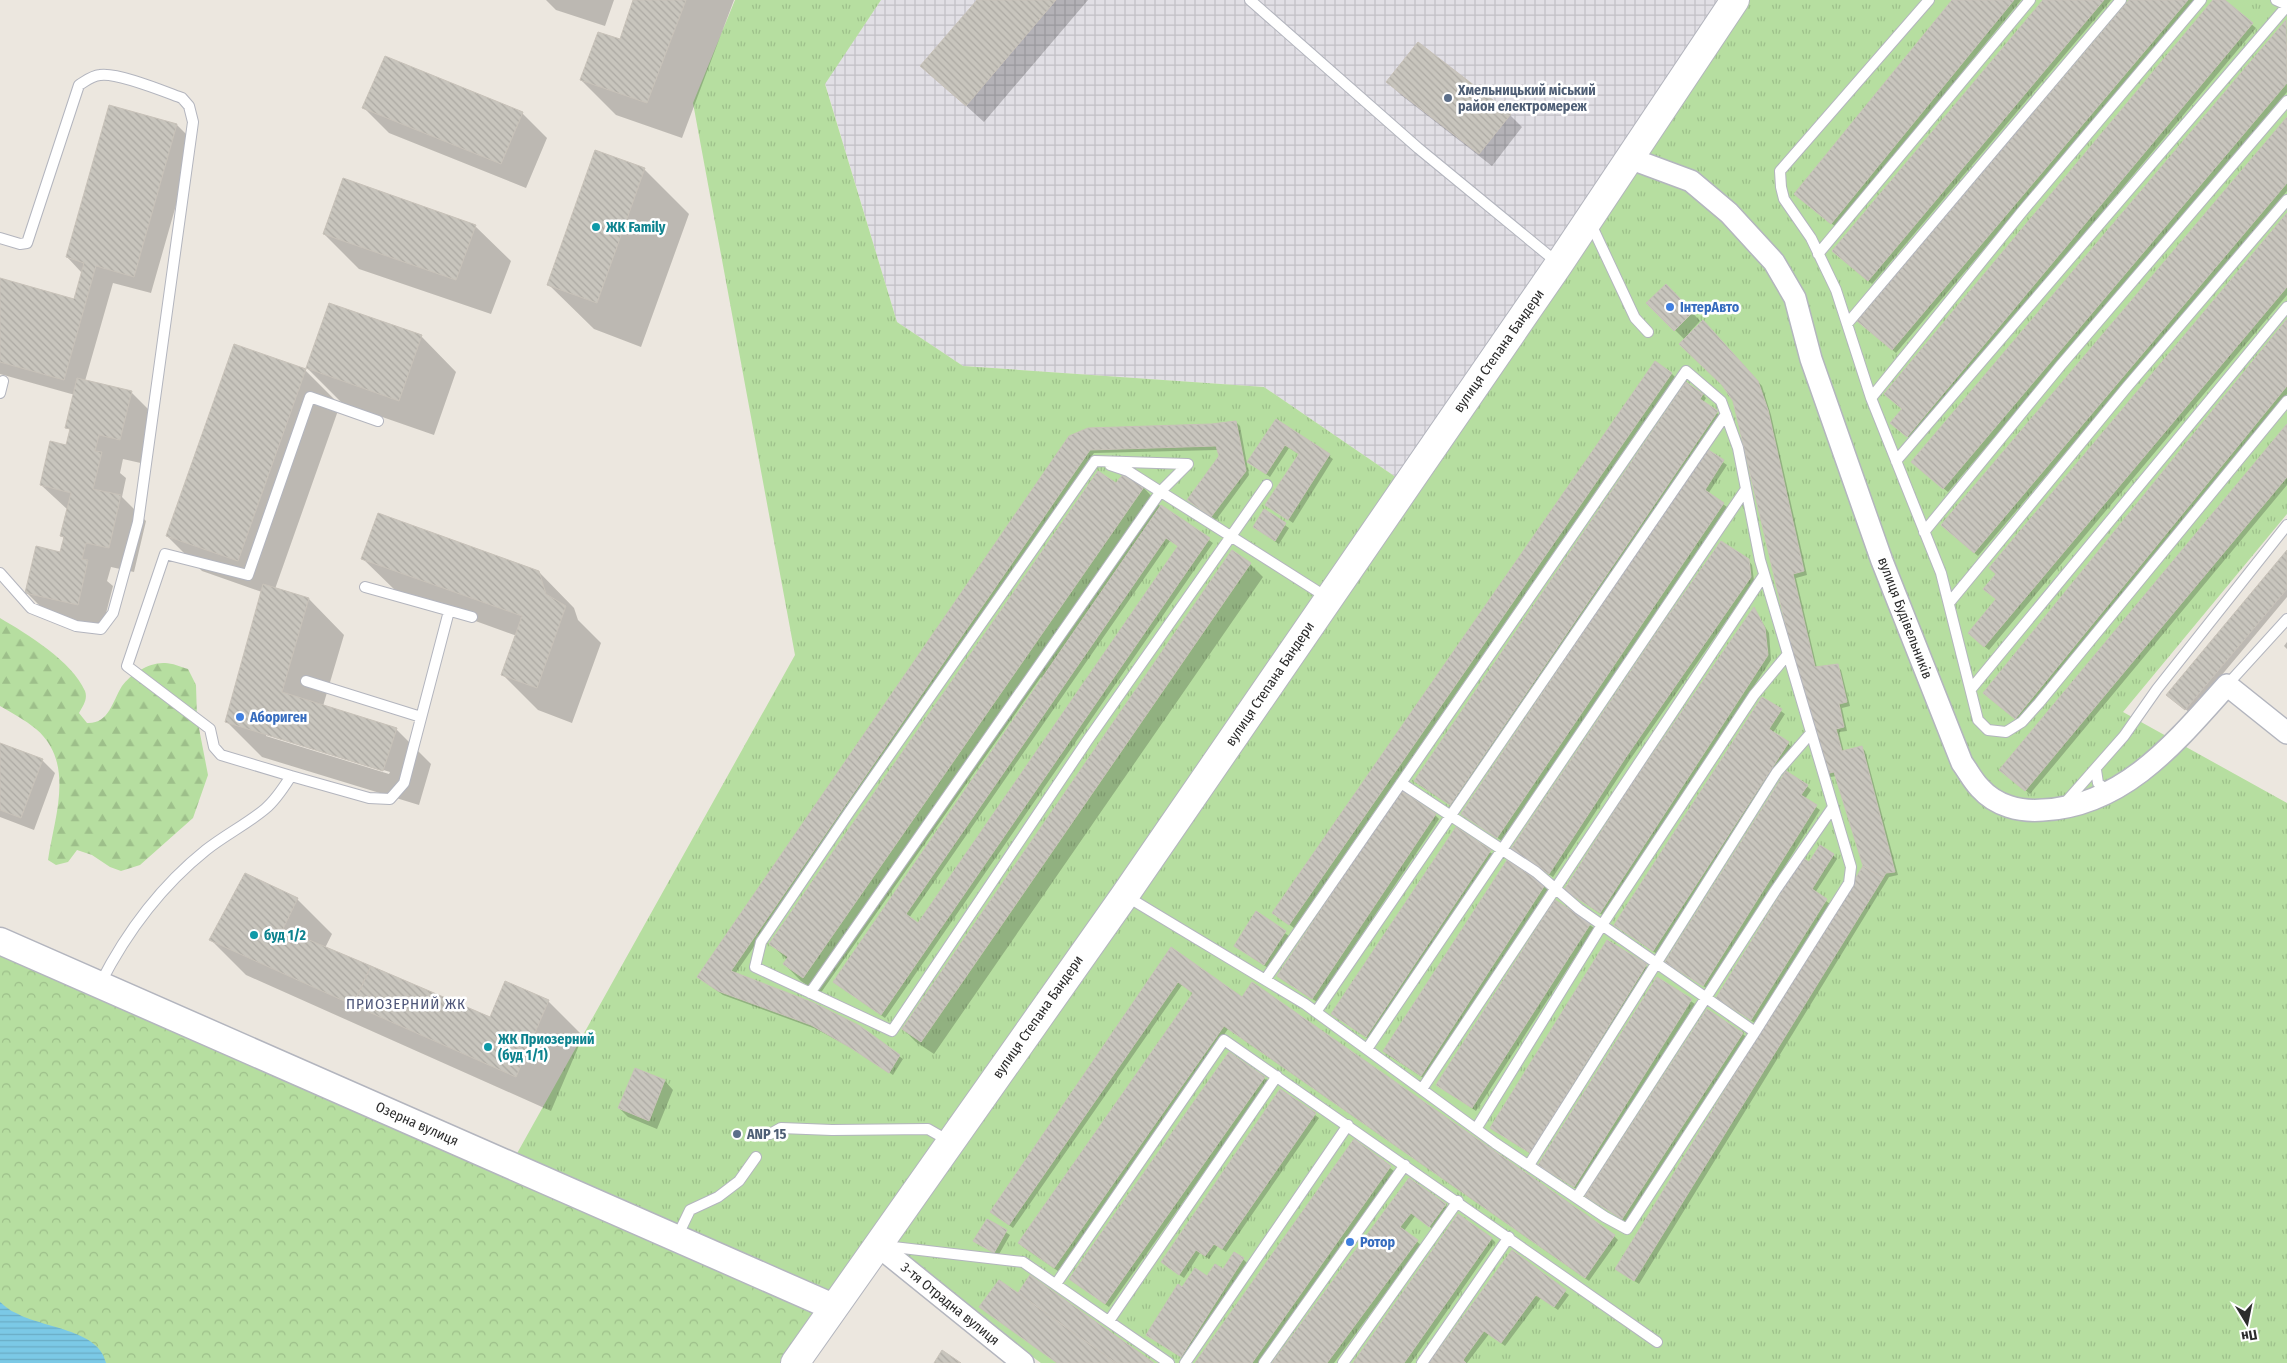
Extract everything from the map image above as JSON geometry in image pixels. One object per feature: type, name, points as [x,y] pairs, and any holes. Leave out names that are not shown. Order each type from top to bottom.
[{"type":"main road","name":"вулиця Степана Бандери","points":[[796,1363],[833,1307],[1125,895],[1559,264],[1735,0]]},
{"type":"street","name":"вулиця Будівельників","points":[[1629,158],[1691,181],[1729,213],[1774,262],[1795,298],[1811,359],[1882,561],[1962,763],[1980,789],[2003,805],[2028,811],[2059,809],[2084,804],[2130,780],[2176,742],[2226,685]]},
{"type":"street","points":[[2226,685],[2287,733]]},
{"type":"street","name":"Озерна вулиця","points":[[0,941],[833,1307]]},
{"type":"street","name":"3-тя Отрадна вулиця","points":[[877,1245],[1023,1363]]},
{"type":"lane","points":[[1250,0],[1418,148],[1559,264]]},
{"type":"lane","points":[[1929,0],[1780,171],[1781,187],[1784,199],[1811,238],[1836,290],[1870,398],[1941,573],[1978,720],[1988,730],[2006,732],[2022,722],[2287,401]]},
{"type":"lane","points":[[1818,254],[2030,0]]},
{"type":"lane","points":[[1847,324],[2121,0]]},
{"type":"lane","points":[[1870,398],[2021,213],[2201,0]]},
{"type":"lane","points":[[1896,461],[2287,6],[2276,0]]},
{"type":"lane","points":[[0,238],[20,244],[27,243],[79,85],[84,81],[101,74],[114,75],[182,98],[190,106],[194,122],[138,522],[113,613],[101,629],[76,626],[31,608],[0,572]]},
{"type":"lane","points":[[1924,532],[2061,365],[2287,101]]},
{"type":"lane","points":[[1948,603],[2127,387],[2287,200]]},
{"type":"lane","points":[[1589,219],[1635,318],[1648,332]]},
{"type":"lane","points":[[1970,689],[2287,307]]},
{"type":"lane","points":[[1125,895],[1316,1012],[1476,1129],[1627,1229],[1755,1032],[1849,882],[1851,867],[1764,575],[1738,448],[1721,401],[1686,371],[1265,980]]},
{"type":"lane","points":[[0,393],[3,380]]},
{"type":"lane","points":[[378,421],[310,397],[248,575],[165,554],[127,666],[210,729],[214,748],[221,755],[369,798],[390,799],[404,783],[449,611]]},
{"type":"lane","points":[[1316,1012],[1726,414]]},
{"type":"lane","points":[[1094,461],[1128,471],[1328,599]]},
{"type":"lane","points":[[810,992],[1161,491],[1188,464],[1094,461]]},
{"type":"lane","points":[[1094,461],[761,942],[755,967],[892,1031],[1082,749],[1267,485]]},
{"type":"lane","points":[[1367,1049],[1503,851],[1746,488]]},
{"type":"lane","points":[[2059,809],[2096,770],[2124,736],[2157,689],[2287,525]]},
{"type":"lane","points":[[1422,1089],[1764,575]]},
{"type":"lane","points":[[366,587],[472,617]]},
{"type":"lane","points":[[2226,685],[2287,619]]},
{"type":"lane","points":[[1476,1129],[1602,925],[1754,695],[1788,654]]},
{"type":"lane","points":[[306,681],[421,717]]},
{"type":"lane","points":[[1529,1165],[1777,772],[1811,733]]},
{"type":"lane","points":[[2096,770],[2098,783],[2109,792]]},
{"type":"lane","points":[[100,985],[117,952],[138,921],[167,888],[206,850],[267,808],[291,776]]},
{"type":"lane","points":[[1401,783],[1536,872],[1602,925],[1755,1032]]},
{"type":"lane","points":[[1576,1197],[1775,891],[1833,807]]},
{"type":"lane","points":[[1056,1284],[1224,1040],[1405,1164],[1657,1342]]},
{"type":"lane","points":[[1109,1321],[1277,1076]]},
{"type":"lane","points":[[1185,1363],[1348,1125]]},
{"type":"lane","points":[[770,1134],[781,1128],[832,1130],[928,1129],[950,1142]]},
{"type":"lane","points":[[676,1238],[690,1210],[718,1197],[738,1182],[756,1157]]},
{"type":"lane","points":[[1264,1363],[1405,1164]]},
{"type":"lane","points":[[1343,1363],[1458,1201]]},
{"type":"lane","points":[[1422,1363],[1509,1237]]},
{"type":"lane","points":[[877,1245],[1023,1262],[1169,1363]]},
{"type":"shaded area","points":[[881,0],[1727,0],[1403,482],[1264,387],[963,366],[897,322],[825,83]]},
{"type":"green space","points":[[735,0],[881,0],[825,84],[897,322],[963,366],[1264,387],[1403,482],[830,1295],[515,1157],[795,655],[693,103]]},
{"type":"green space","points":[[1747,0],[2287,0],[2287,514],[2123,712],[2287,803],[2287,1363],[1041,1363],[990,1326],[889,1245]]},
{"type":"green space","points":[[0,618],[48,649],[70,669],[79,680],[86,694],[79,713],[87,723],[100,720],[105,716],[122,686],[130,677],[141,670],[159,663],[174,664],[188,669],[196,685],[197,718],[208,775],[193,818],[140,865],[121,871],[110,867],[92,855],[77,850],[68,862],[56,865],[48,860],[59,791],[59,774],[56,758],[48,743],[36,729],[0,706]]},
{"type":"green space","points":[[0,952],[818,1312],[783,1363],[0,1363]]},
{"type":"water","points":[[0,1302],[12,1311],[27,1318],[81,1336],[93,1343],[101,1352],[106,1363],[0,1363]]},
{"type":"building","points":[[633,0],[686,0],[647,103],[580,80],[598,32],[620,39]]},
{"type":"building","points":[[977,0],[1056,0],[966,106],[920,66]]},
{"type":"building","points":[[1952,0],[2014,0],[1831,224],[1794,194]]},
{"type":"building","points":[[2043,0],[2104,0],[1868,281],[1832,251]]},
{"type":"building","points":[[2129,0],[2188,0],[1892,350],[1857,321]]},
{"type":"building","points":[[2213,0],[2225,0],[2253,23],[1907,437],[1890,423],[1902,409],[1884,394]]},
{"type":"building","points":[[2286,20],[2287,83],[1943,489],[1911,462]]},
{"type":"building","points":[[1418,42],[1511,114],[1479,154],[1386,82]]},
{"type":"building","points":[[385,56],[523,112],[501,164],[362,108]]},
{"type":"building","points":[[109,105],[177,124],[134,277],[96,266],[64,380],[0,362],[0,278],[74,299],[84,263],[66,257]]},
{"type":"building","points":[[2287,117],[2287,183],[1974,553],[1941,525]]},
{"type":"building","name":"ЖК Family","points":[[595,150],[645,168],[597,303],[547,285]]},
{"type":"building","points":[[343,178],[476,225],[456,280],[323,234]]},
{"type":"building","points":[[2287,213],[2287,287],[1984,647],[1968,633],[1996,599],[1983,589],[1996,574],[1989,568]]},
{"type":"building","points":[[1666,284],[1693,312],[1674,331],[1646,303]]},
{"type":"building","points":[[329,303],[422,335],[399,401],[306,368]]},
{"type":"building","points":[[2287,319],[2287,386],[2015,719],[1983,693]]},
{"type":"building","points":[[1703,320],[1758,381],[1768,410],[1804,571],[1793,574],[1815,667],[1838,664],[1847,702],[1839,704],[1844,727],[1836,729],[1842,751],[1862,746],[1895,872],[1886,873],[1883,878],[1863,866],[1834,772],[1825,774],[1794,661],[1733,401],[1722,385],[1679,344]]},
{"type":"building","points":[[234,344],[306,369],[238,561],[166,536]]},
{"type":"building","points":[[1655,361],[1672,373],[1289,925],[1272,913]]},
{"type":"building","points":[[77,378],[132,391],[120,440],[99,435],[95,451],[102,452],[93,489],[121,495],[109,548],[86,543],[82,559],[88,560],[78,605],[25,593],[36,546],[60,552],[64,537],[60,536],[71,493],[40,485],[50,441],[66,445],[70,429],[65,428]]},
{"type":"building","points":[[1686,382],[1703,394],[1700,399],[1718,411],[1450,805],[1414,781]]},
{"type":"building","points":[[1276,419],[1330,454],[1288,520],[1265,505],[1299,454],[1285,445],[1266,474],[1247,462]]},
{"type":"building","points":[[1236,421],[1246,471],[1211,517],[1187,500],[1219,456],[1216,446],[1090,450],[731,971],[814,1003],[860,1026],[900,1055],[889,1073],[811,1025],[718,991],[697,977],[1069,436],[1088,428],[1211,424]]},
{"type":"building","points":[[2287,424],[2287,477],[2025,791],[1999,770]]},
{"type":"building","points":[[1707,449],[1724,460],[1705,490],[1724,503],[1497,838],[1461,814]]},
{"type":"building","points":[[1098,471],[1116,483],[1124,473],[1144,487],[803,978],[783,964],[788,957],[769,944]]},
{"type":"building","points":[[1161,505],[1210,538],[881,1015],[833,982]],"holes":[[[1166,538],[1178,546],[918,923],[906,914]]]},
{"type":"building","points":[[1264,509],[1286,523],[1275,541],[1253,527]]},
{"type":"building","points":[[378,513],[539,571],[546,594],[566,606],[537,688],[501,675],[522,616],[361,559]]},
{"type":"building","points":[[1721,541],[1749,559],[1751,577],[1626,757],[1549,874],[1511,849],[1666,619]]},
{"type":"building","points":[[1232,550],[1251,563],[921,1042],[902,1029]]},
{"type":"building","points":[[2287,550],[2287,589],[2185,710],[2166,695]]},
{"type":"building","points":[[263,584],[309,598],[282,692],[397,728],[383,771],[225,722]]},
{"type":"building","points":[[1754,607],[1765,628],[1768,655],[1600,913],[1564,890],[1630,787]]},
{"type":"building","points":[[1762,697],[1782,709],[1769,729],[1789,742],[1653,951],[1614,925]]},
{"type":"building","points":[[0,743],[43,759],[21,818],[0,810]]},
{"type":"building","points":[[1786,771],[1808,785],[1801,795],[1817,805],[1703,986],[1665,962]]},
{"type":"building","points":[[1401,790],[1436,814],[1312,999],[1277,976]]},
{"type":"building","points":[[1456,827],[1491,850],[1366,1037],[1331,1014]]},
{"type":"building","points":[[1820,845],[1834,854],[1812,889],[1827,899],[1751,1020],[1716,998],[1803,858],[1809,862]]},
{"type":"building","points":[[1507,860],[1545,885],[1421,1076],[1383,1051]]},
{"type":"building","points":[[1863,866],[1883,878],[1634,1281],[1615,1269]]},
{"type":"building","name":"буд 1/2","points":[[245,873],[298,898],[283,929],[371,966],[353,1005],[209,940]]},
{"type":"building","points":[[1555,900],[1591,923],[1472,1108],[1436,1085]]},
{"type":"building","points":[[1256,911],[1286,931],[1264,965],[1234,946]]},
{"type":"building","points":[[1607,940],[1647,964],[1530,1153],[1490,1128]]},
{"type":"building","points":[[1171,947],[1242,997],[1252,982],[1615,1235],[1585,1278],[1224,1026],[1054,1268],[1018,1243],[1193,993],[1178,982],[1009,1225],[990,1212]]},
{"type":"building","name":"ЖК Приозерний (буд 1/1)","points":[[371,966],[490,1017],[505,981],[549,1000],[516,1077],[353,1005]]},
{"type":"building","points":[[1657,977],[1692,999],[1574,1187],[1538,1165]]},
{"type":"building","points":[[1707,1009],[1743,1033],[1622,1219],[1585,1196]]},
{"type":"building","points":[[1229,1052],[1265,1077],[1105,1304],[1069,1279]]},
{"type":"building","points":[[635,1068],[665,1080],[649,1121],[618,1108]]},
{"type":"building","points":[[1280,1089],[1316,1113],[1222,1249],[1214,1244],[1205,1256],[1196,1250],[1179,1275],[1161,1262]]},
{"type":"building","points":[[1354,1139],[1391,1166],[1252,1363],[1195,1363]]},
{"type":"building","points":[[1409,1178],[1446,1204],[1429,1227],[1411,1213],[1400,1227],[1418,1240],[1327,1363],[1272,1363]]},
{"type":"building","points":[[1458,1214],[1492,1238],[1404,1363],[1353,1363]]},
{"type":"building","points":[[987,1219],[1007,1230],[994,1253],[973,1241]]},
{"type":"building","points":[[1512,1250],[1566,1290],[1554,1307],[1536,1295],[1501,1343],[1484,1331],[1463,1360],[1466,1363],[1429,1363]]},
{"type":"building","points":[[1234,1252],[1244,1258],[1181,1357],[1146,1335],[1178,1284],[1182,1287],[1195,1268],[1207,1276],[1215,1264],[1223,1269]]},
{"type":"building","points":[[1030,1275],[1154,1363],[1116,1363],[1018,1293]]},
{"type":"building","points":[[999,1280],[1116,1363],[1057,1363],[979,1307]]},
{"type":"building","points":[[942,1350],[961,1363],[934,1363]]},
{"type":"place","name":"Хмельницький міський район електромереж","points":[[1448,98]]},
{"type":"place","name":"ЖК Family","points":[[596,227]]},
{"type":"place","name":"ІнтерАвто","points":[[1670,307]]},
{"type":"place","name":"Абориген","points":[[240,717]]},
{"type":"place","name":"буд 1/2","points":[[254,935]]},
{"type":"place","name":"ЖК Приозерний (буд 1/1)","points":[[488,1047]]},
{"type":"place","name":"ANP 15","points":[[737,1134]]},
{"type":"place","name":"Ротор","points":[[1350,1242]]},
{"type":"district","name":"ПРИОЗЕРНИЙ ЖК","points":[[406,1004]]}]
